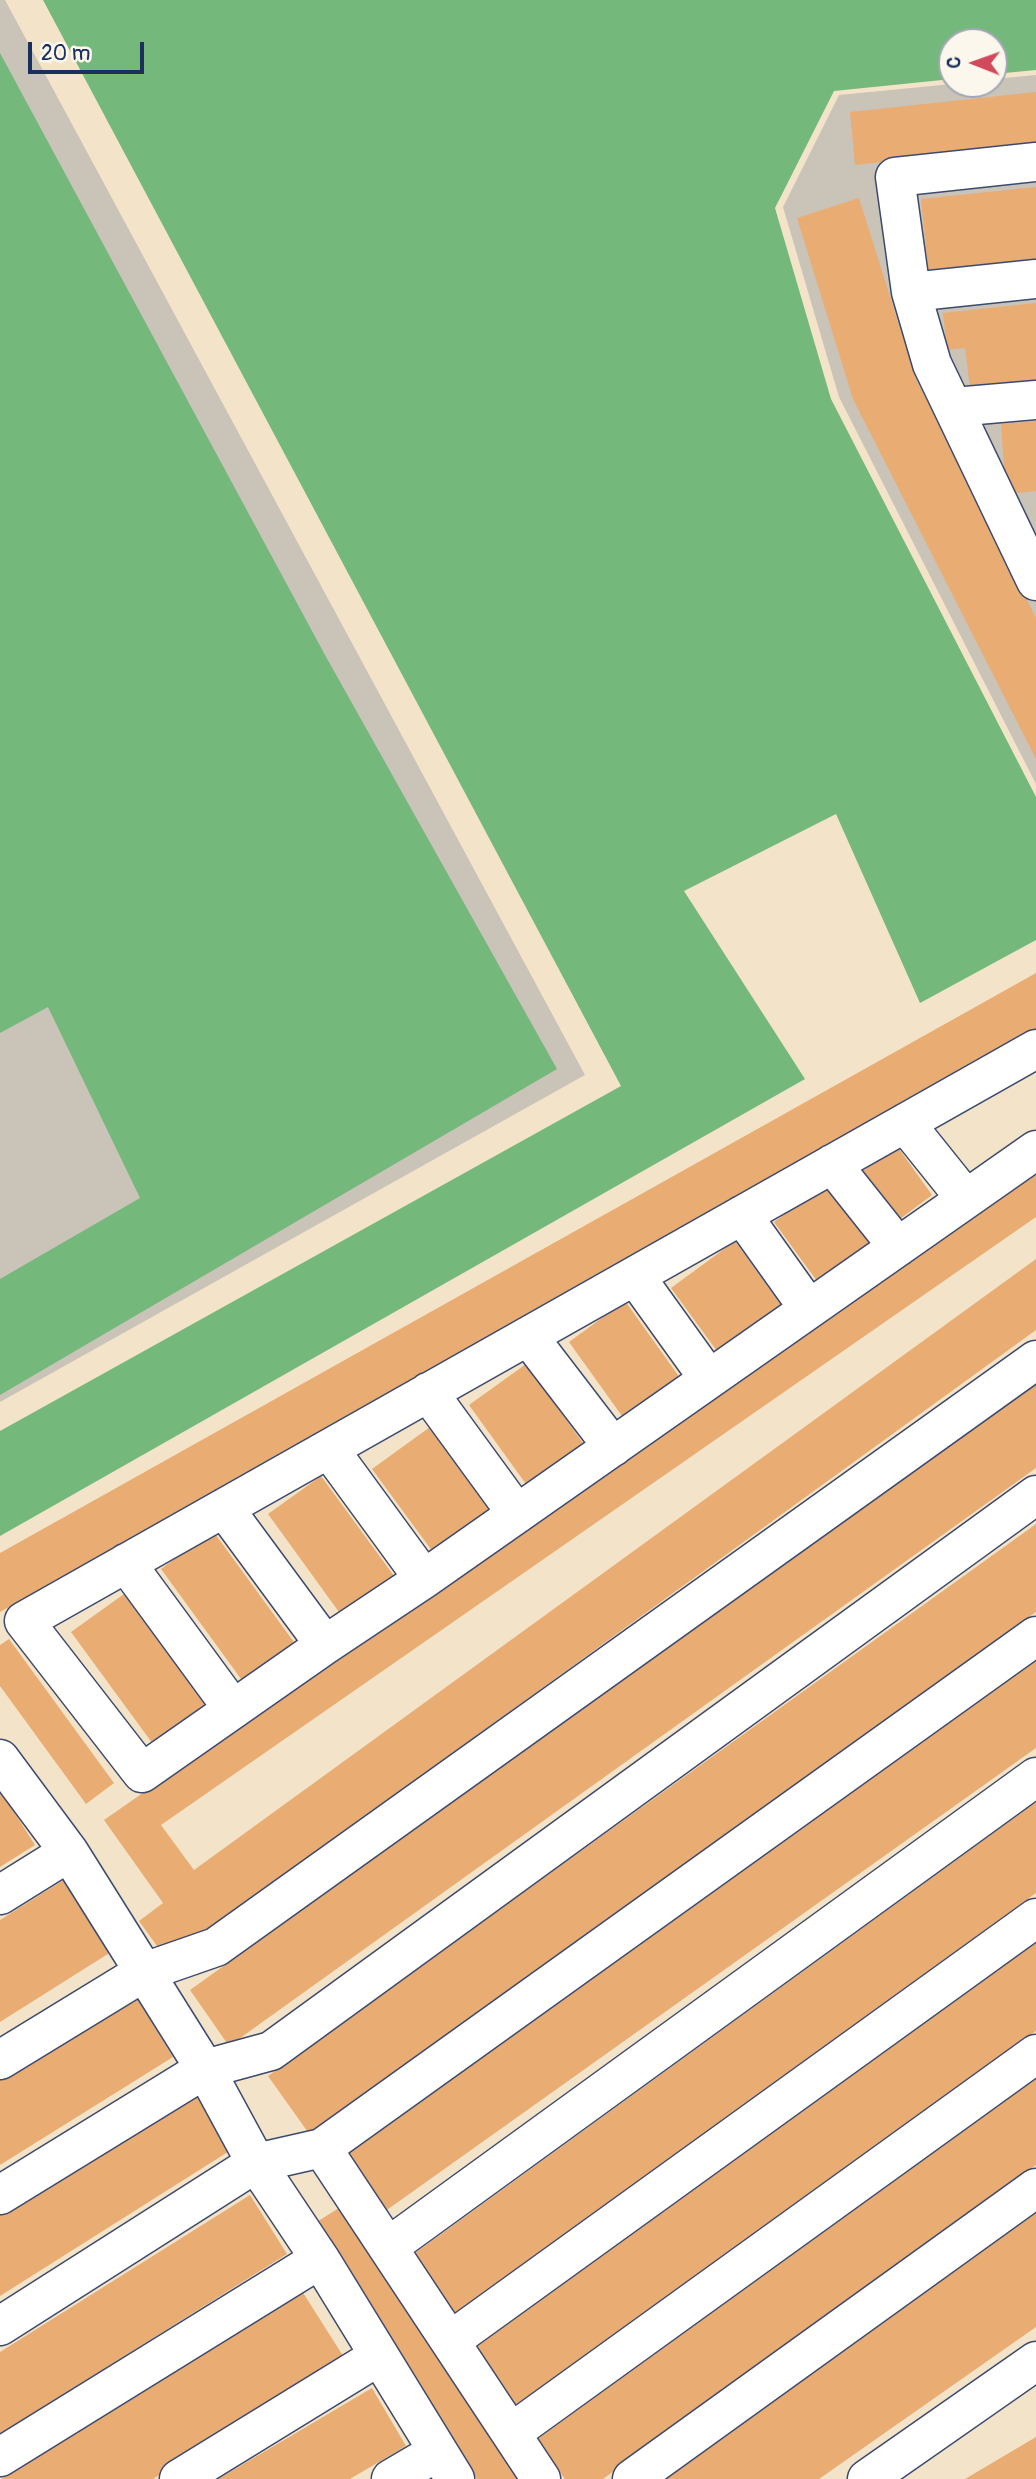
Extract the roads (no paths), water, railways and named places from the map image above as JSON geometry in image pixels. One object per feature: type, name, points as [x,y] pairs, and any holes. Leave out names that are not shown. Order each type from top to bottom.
[{"type":"lane","points":[[1036,162],[895,177],[911,292],[932,364],[954,407],[1021,515],[1036,581]]},
{"type":"lane","points":[[911,292],[1036,279]]},
{"type":"lane","points":[[954,407],[1036,400]]},
{"type":"lane","points":[[1036,1049],[24,1621],[142,1773],[1036,1150]]},
{"type":"lane","points":[[905,1123],[966,1199]]},
{"type":"lane","points":[[832,1164],[898,1247]]},
{"type":"lane","points":[[742,1215],[809,1309]]},
{"type":"lane","points":[[635,1276],[709,1379]]},
{"type":"lane","points":[[528,1336],[612,1447]]},
{"type":"lane","points":[[0,2060],[144,1972],[216,1947],[1036,1360]]},
{"type":"lane","points":[[428,1392],[517,1514]]},
{"type":"lane","points":[[329,1448],[424,1579]]},
{"type":"lane","points":[[0,2194],[205,2069],[271,2050],[1036,1495]]},
{"type":"lane","points":[[224,1508],[325,1645]]},
{"type":"lane","points":[[126,1563],[233,1709]]},
{"type":"lane","points":[[0,2326],[256,2163],[322,2148],[1036,1636]]},
{"type":"lane","points":[[0,1759],[69,1852],[205,2069],[256,2163],[320,2259],[446,2465],[391,2479]]},
{"type":"lane","points":[[388,2247],[1036,1777]]},
{"type":"lane","points":[[0,1895],[69,1852]]},
{"type":"lane","points":[[450,2341],[1036,1918]]},
{"type":"lane","points":[[511,2433],[1036,2054]]},
{"type":"lane","points":[[322,2148],[541,2479]]},
{"type":"lane","points":[[632,2479],[1036,2188]]},
{"type":"lane","points":[[0,2457],[320,2259]]},
{"type":"lane","points":[[179,2479],[379,2356]]},
{"type":"lane","points":[[867,2479],[1036,2361]]}]
